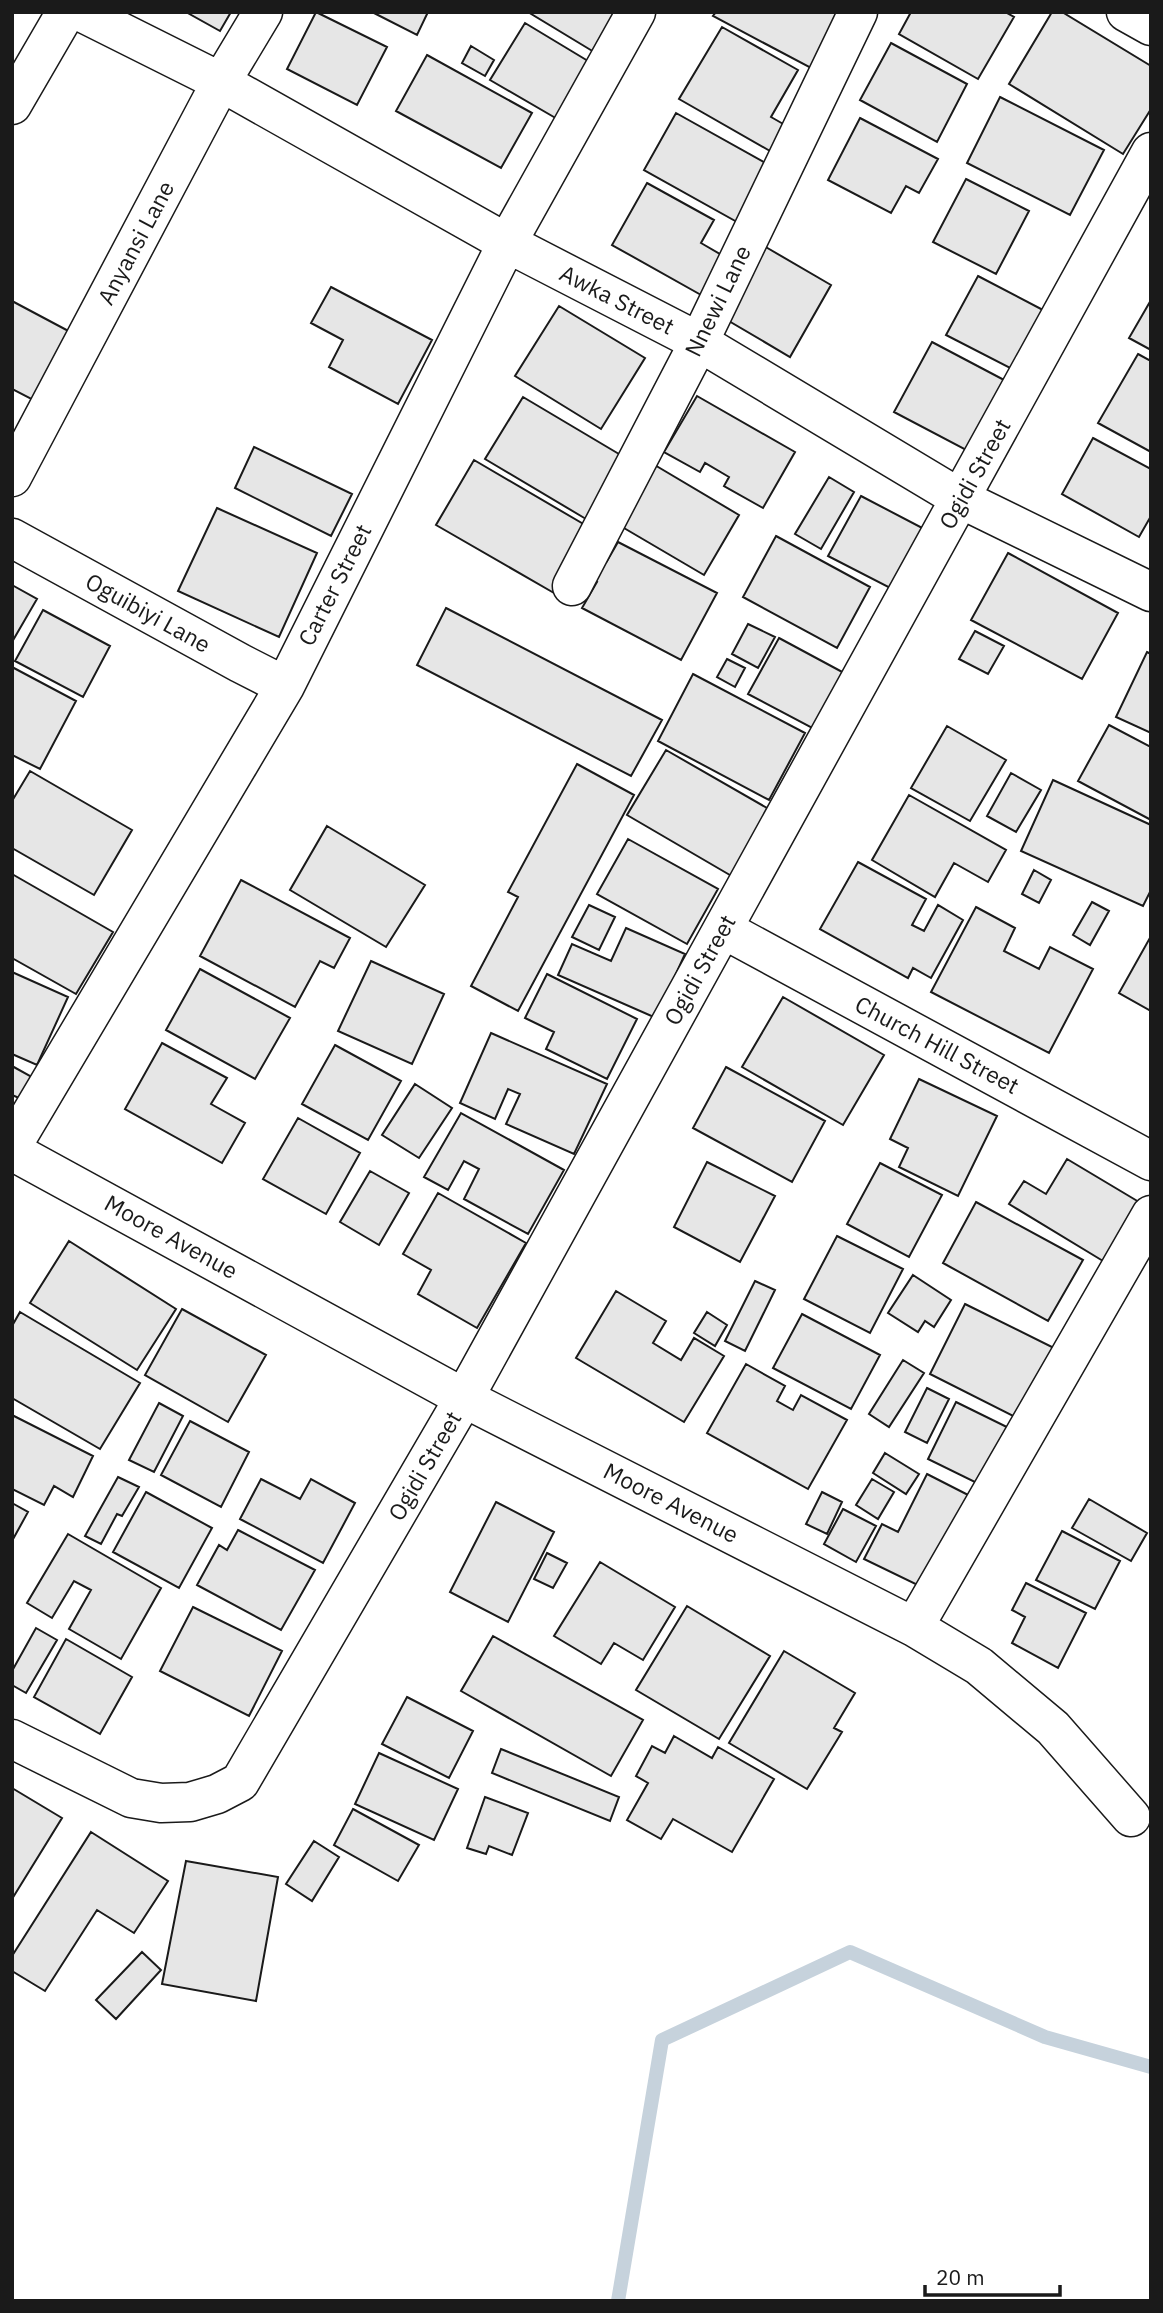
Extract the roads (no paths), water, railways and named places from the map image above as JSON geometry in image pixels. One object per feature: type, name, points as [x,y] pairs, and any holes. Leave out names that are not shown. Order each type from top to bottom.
[{"type":"street","points":[[12,105],[66,12]]},
{"type":"street","name":"Awka Street","points":[[81,12],[221,82],[507,243],[699,342],[961,499],[1151,592]]},
{"type":"street","name":"Anyansi Lane","points":[[12,477],[221,82],[263,12]]},
{"type":"street","name":"Carter Street","points":[[12,1148],[285,686],[507,243],[636,12]]},
{"type":"street","name":"Nnewi Lane","points":[[572,586],[699,342],[858,12]]},
{"type":"street","points":[[1126,12],[1151,26]]},
{"type":"street","name":"Ogidi Street","points":[[12,1739],[131,1798],[161,1803],[190,1802],[217,1794],[240,1782],[464,1398],[1151,152]]},
{"type":"street","name":"Oguibiyi Lane","points":[[12,538],[285,686]]},
{"type":"street","name":"Church Hill Street","points":[[723,929],[1151,1161]]},
{"type":"street","name":"Moore Avenue","points":[[12,1148],[464,1398],[914,1627],[979,1666],[1053,1728],[1131,1817]]},
{"type":"street","points":[[914,1627],[1151,1215]]},
{"type":"waterway","points":[[618,2301],[662,2040],[850,1952],[1045,2037],[1151,2067]]}]
